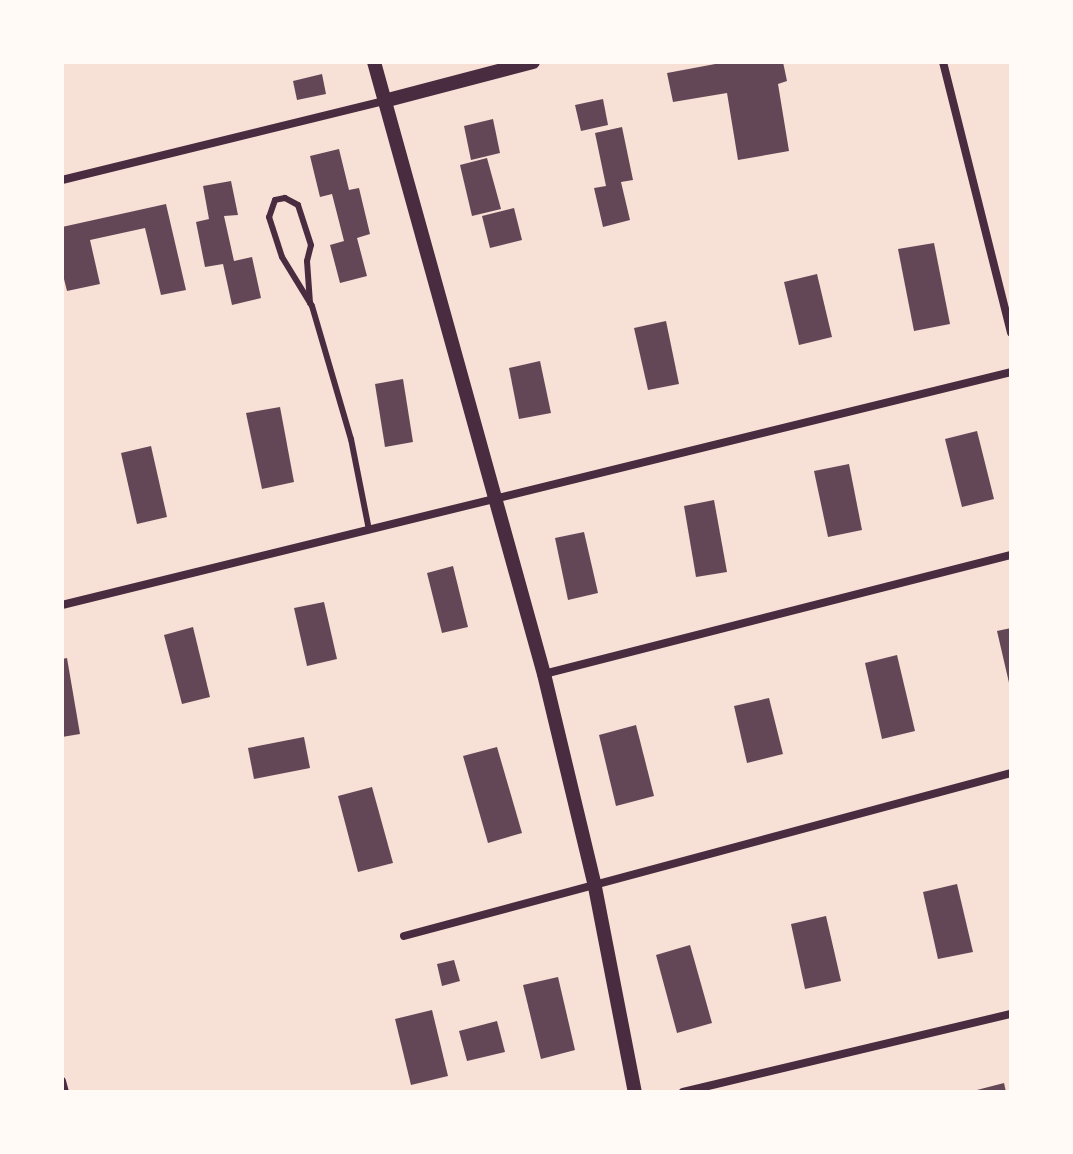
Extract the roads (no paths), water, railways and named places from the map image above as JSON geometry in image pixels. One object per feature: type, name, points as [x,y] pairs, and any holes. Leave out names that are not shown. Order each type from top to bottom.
[{"type":"street","points":[[374,62],[492,498],[544,674],[594,882],[635,1092]]},
{"type":"street","points":[[62,180],[533,62]]},
{"type":"street","points":[[943,62],[1011,333]]},
{"type":"street","points":[[62,605],[1011,372]]},
{"type":"street","points":[[544,674],[1011,555]]},
{"type":"street","points":[[404,936],[594,882],[1011,773]]},
{"type":"street","points":[[683,1092],[1011,1014]]},
{"type":"street","points":[[62,1081],[65,1092]]},
{"type":"lane","points":[[310,303],[282,257],[269,217],[275,200],[285,198],[298,205],[311,245],[307,261],[310,303],[351,439],[369,530]]}]
